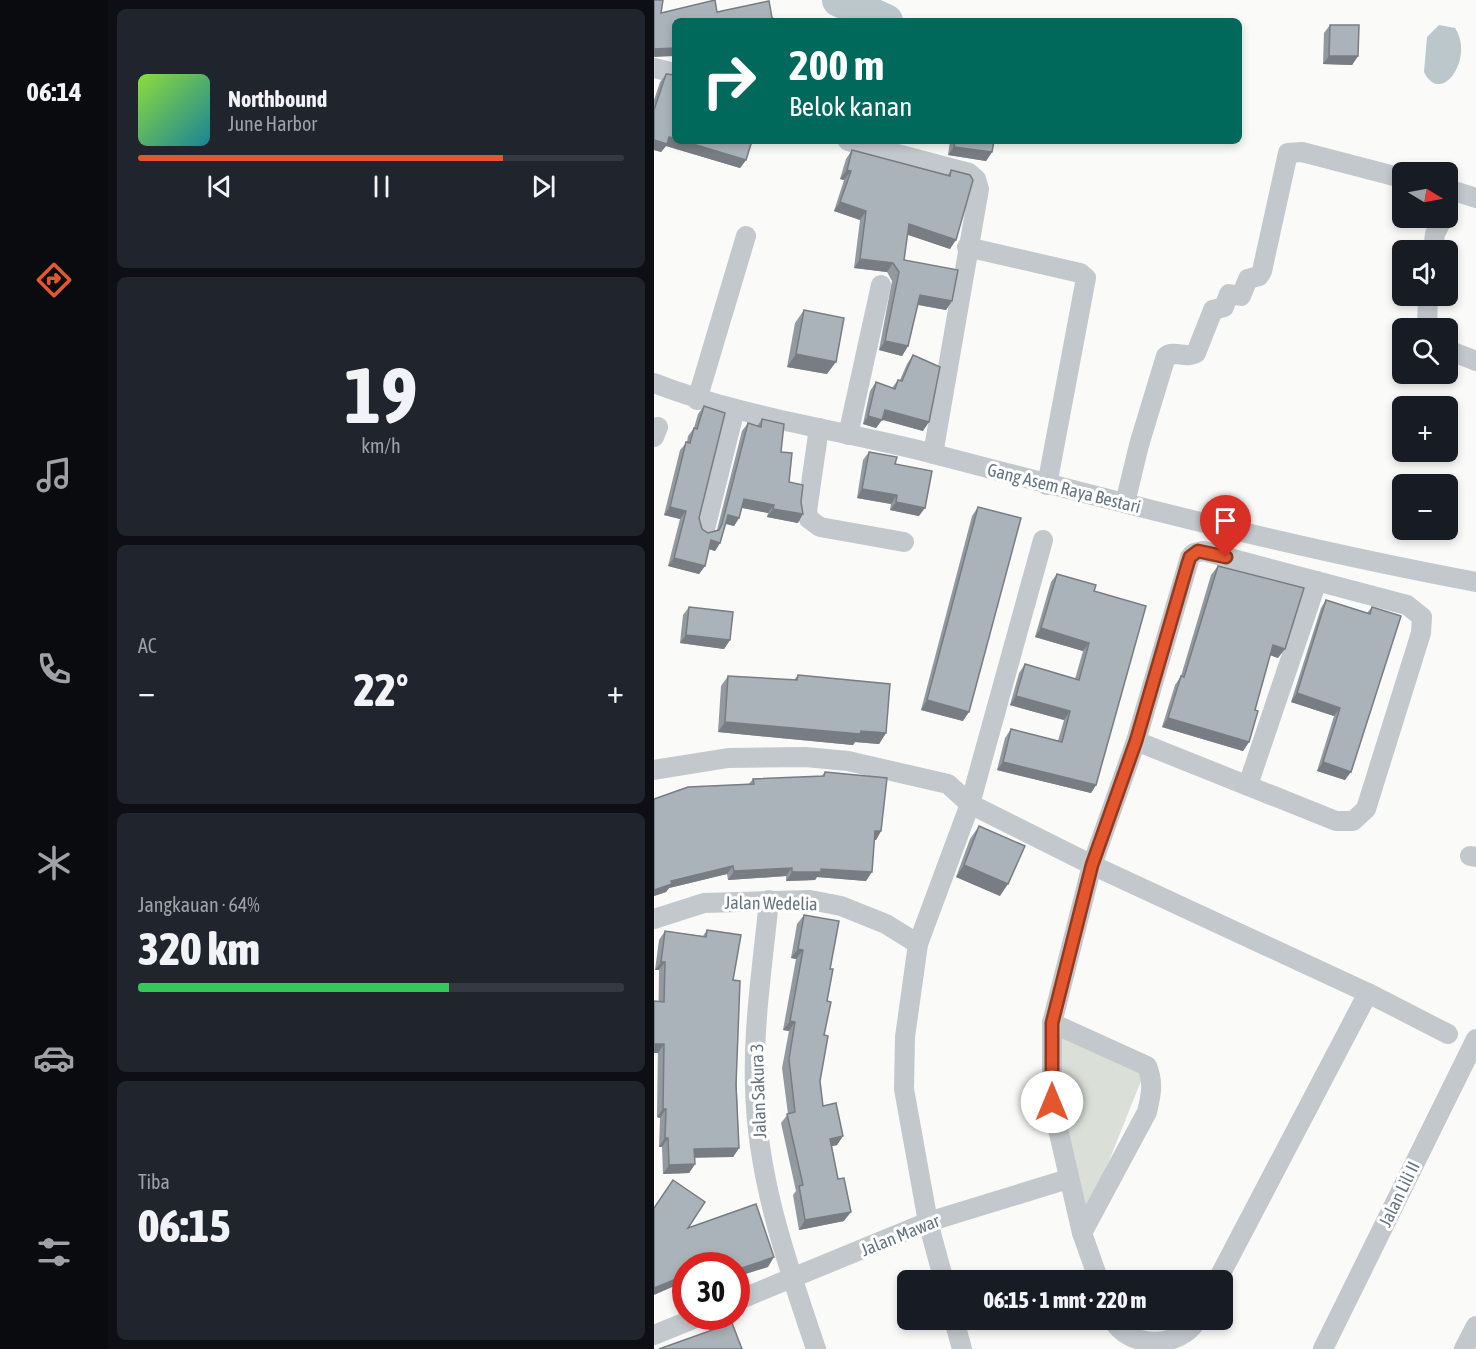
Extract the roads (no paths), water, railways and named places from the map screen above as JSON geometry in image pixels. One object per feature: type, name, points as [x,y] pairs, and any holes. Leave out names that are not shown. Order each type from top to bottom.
[{"type":"street","points":[[654,68],[672,72]]},
{"type":"street","points":[[860,144],[969,173],[976,178],[979,189],[967,247],[933,454]]},
{"type":"street","points":[[1125,503],[1139,445],[1166,356],[1172,354],[1191,356],[1196,353],[1214,310],[1224,307],[1229,294],[1241,296],[1248,279],[1259,276],[1262,271],[1288,153],[1302,152],[1392,175]]},
{"type":"street","points":[[1458,197],[1476,198]]},
{"type":"street","points":[[697,400],[746,236]]},
{"type":"street","points":[[967,247],[1080,273],[1086,278],[1047,485]]},
{"type":"street","points":[[848,435],[881,285]]},
{"type":"street","points":[[1458,354],[1476,361]]},
{"type":"street","name":"Gang Asem Raya Bestari","points":[[654,383],[697,400],[735,410],[933,454],[1047,485],[1406,570],[1476,582]]},
{"type":"street","points":[[705,529],[735,410]]},
{"type":"street","points":[[819,428],[807,511],[809,519],[820,526],[904,542]]},
{"type":"street","points":[[941,1270],[928,1222],[904,1089],[905,1037],[918,944],[970,804],[1043,540]]},
{"type":"street","points":[[1095,1270],[1082,1233],[1068,1179],[1052,1102],[1052,1023],[1092,865],[1136,741],[1188,563],[1194,553],[1203,551],[1407,605],[1422,617],[1421,633],[1366,809],[1353,820],[1336,821],[1136,741]]},
{"type":"street","points":[[1248,785],[1317,581]]},
{"type":"street","points":[[654,770],[728,758],[805,757],[848,761],[948,784],[970,804],[1092,865],[1368,993],[1448,1034]]},
{"type":"street","name":"Jalan Sakura 3","points":[[769,900],[757,1020],[755,1087],[760,1151],[774,1221],[816,1349]]},
{"type":"street","name":"Jalan Wedelia","points":[[654,920],[704,903],[810,900],[841,906],[886,924],[918,944]]},
{"type":"street","points":[[1223,1270],[1368,993]]},
{"type":"street","points":[[1052,1023],[1147,1066],[1152,1077],[1153,1090],[1148,1112],[1082,1233]]},
{"type":"street","name":"Jalan Lili II","points":[[1323,1349],[1476,1039]]},
{"type":"street","name":"Jalan Mawar","points":[[750,1296],[928,1222],[1068,1179]]},
{"type":"street","points":[[1464,1349],[1476,1326]]},
{"type":"street","points":[[654,1335],[672,1328]]},
{"type":"street","points":[[957,1330],[962,1349]]},
{"type":"street","points":[[1121,1330],[1128,1338],[1151,1344],[1174,1342],[1187,1330]]},
{"type":"waterway","points":[[839,0],[879,18]]}]
